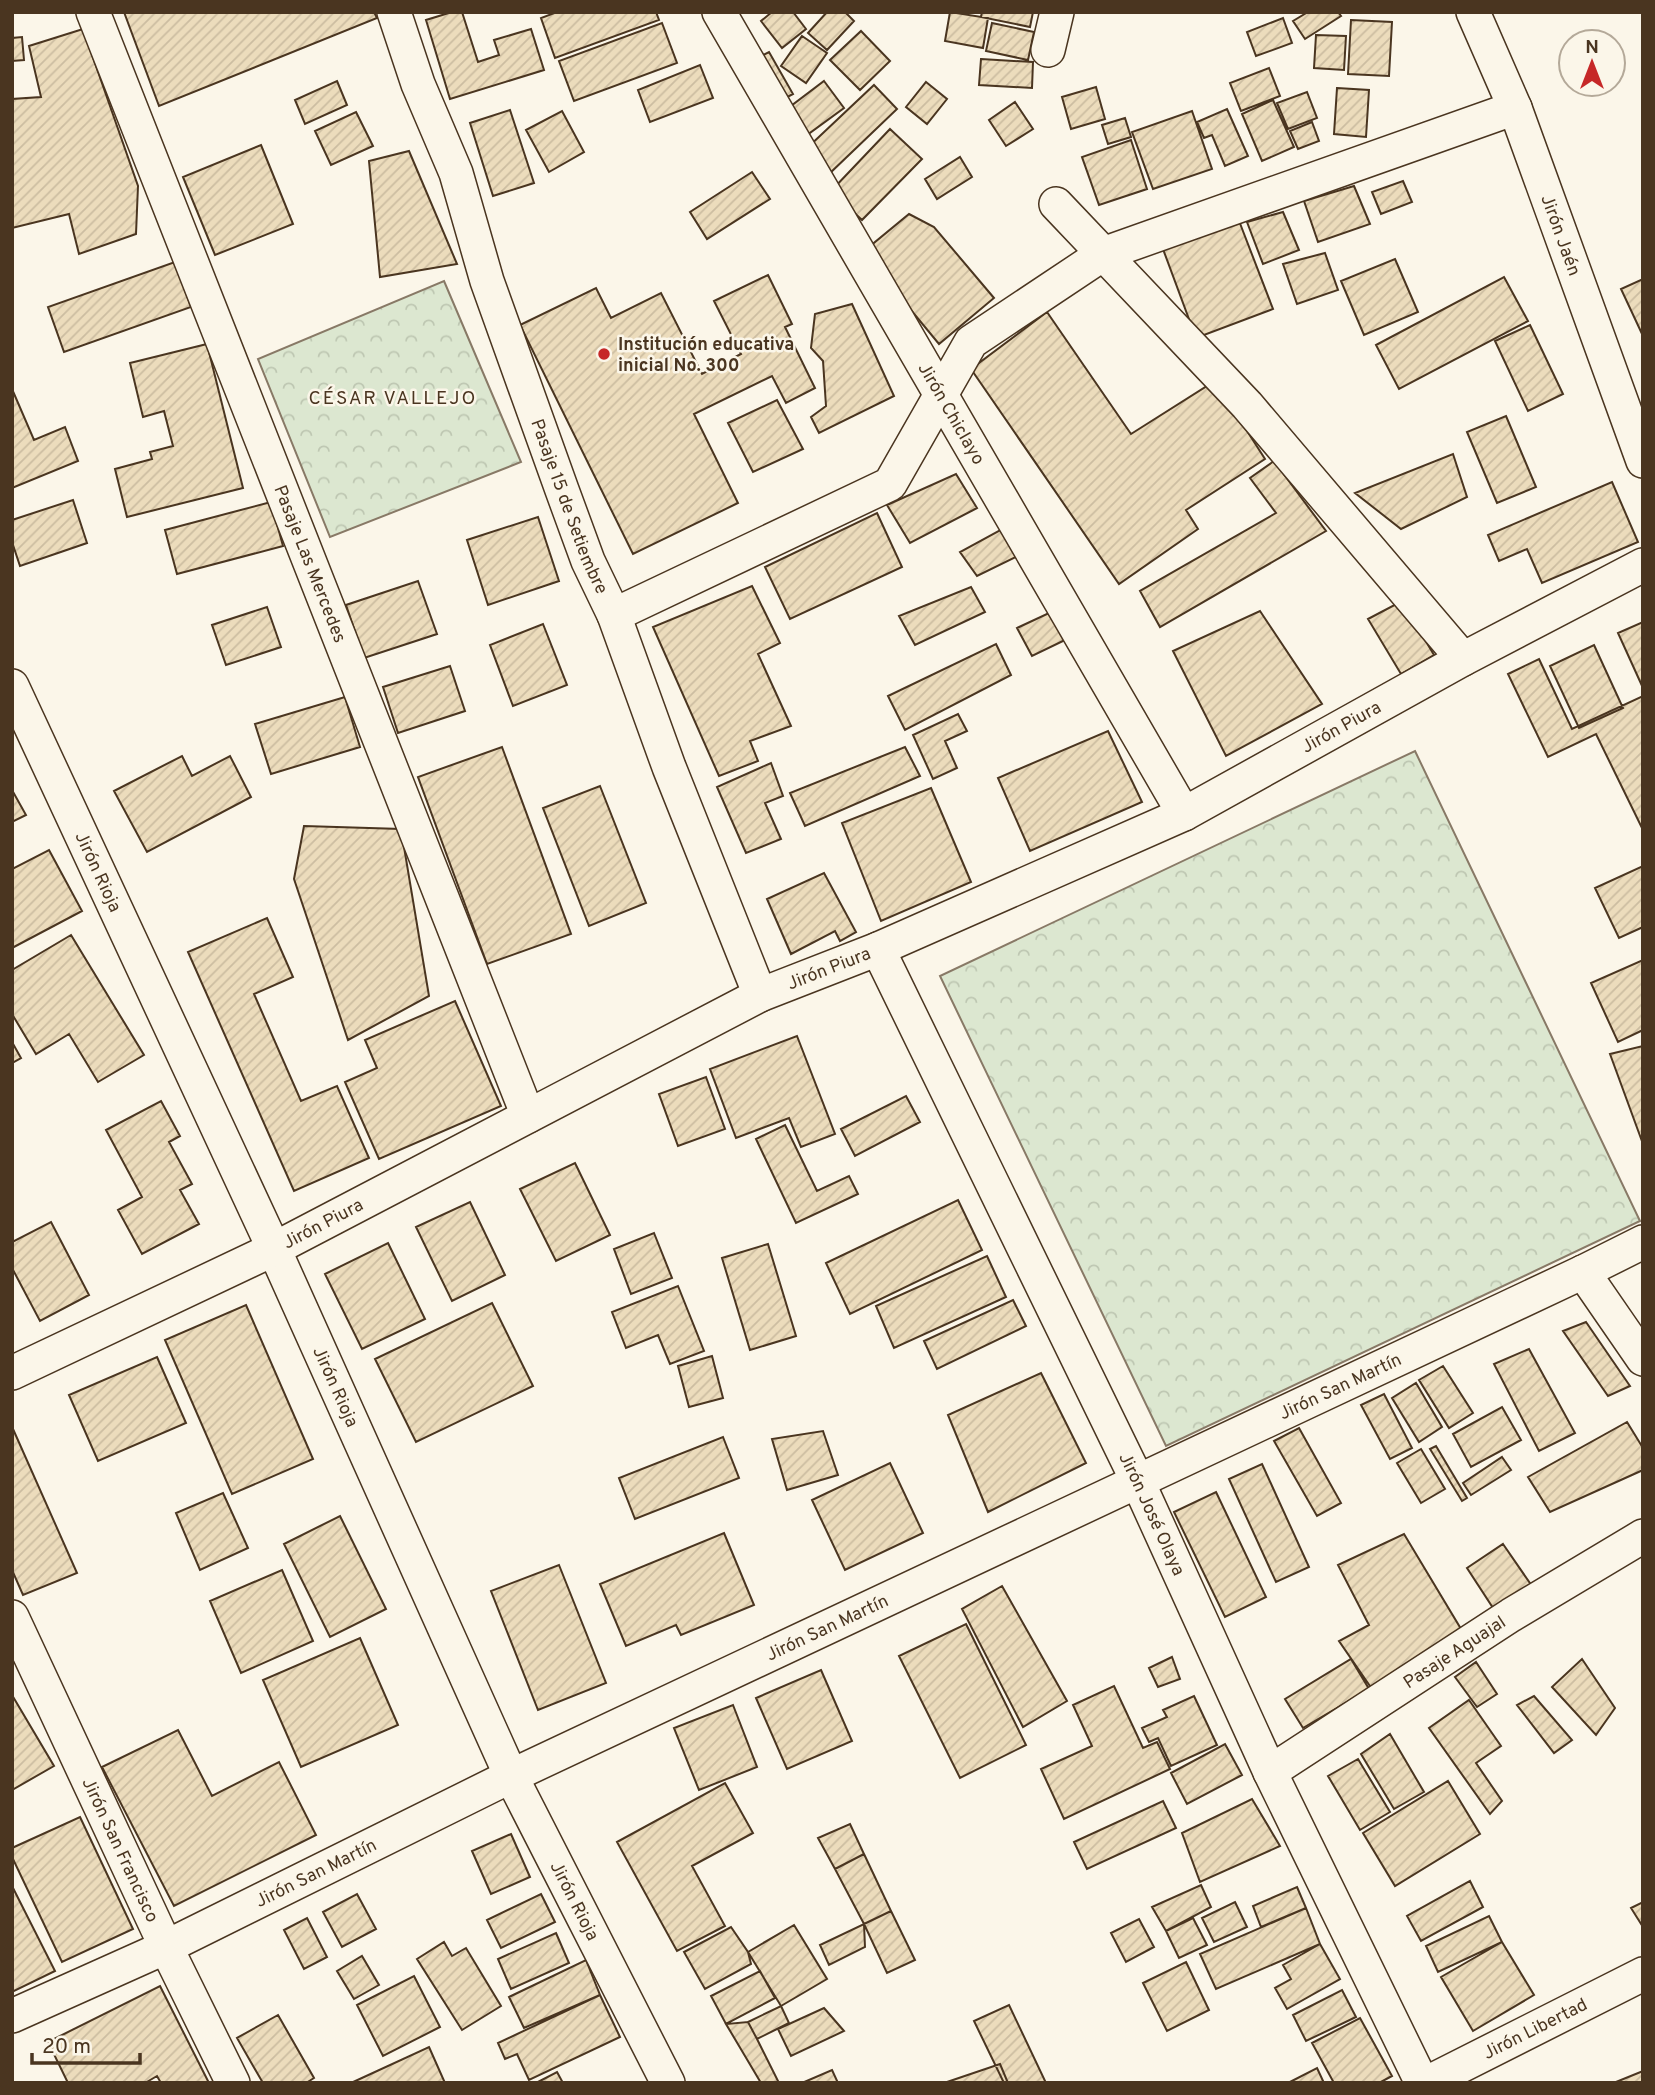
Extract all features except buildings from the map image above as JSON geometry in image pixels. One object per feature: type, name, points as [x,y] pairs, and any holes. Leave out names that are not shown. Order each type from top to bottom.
[{"type":"street","name":"Pasaje Las Mercedes","points":[[93,12],[528,1116]]},
{"type":"street","name":"Pasaje 15 de Setiembre","points":[[394,12],[418,84],[456,173],[487,281],[588,561],[614,615],[668,766],[760,995]]},
{"type":"street","name":"Jirón Chiclayo","points":[[719,12],[1184,814]]},
{"type":"street","points":[[1048,50],[1057,12]]},
{"type":"street","name":"Jirón Jaén","points":[[1473,12],[1515,108],[1643,461]]},
{"type":"street","points":[[614,615],[890,484],[971,342],[1103,254],[1515,108]]},
{"type":"street","points":[[1056,204],[1247,405],[1463,659]]},
{"type":"street","name":"Jirón Piura","points":[[12,1373],[274,1249],[760,995],[878,949],[1184,814],[1463,659],[1643,565]]},
{"type":"street","name":"Jirón Rioja","points":[[15,699],[274,1249],[511,1776],[668,2083]]},
{"type":"street","name":"Jirón José Olaya","points":[[878,949],[1138,1482],[1270,1772],[1425,2083]]},
{"type":"street","name":"Jirón San Martín","points":[[12,2016],[166,1947],[511,1776],[1643,1242]]},
{"type":"street","points":[[1583,1272],[1643,1359]]},
{"type":"street","name":"Pasaje Aguajal","points":[[1270,1772],[1511,1615],[1643,1536]]},
{"type":"street","name":"Jirón San Francisco","points":[[12,1617],[166,1947],[233,2083]]},
{"type":"street","name":"Jirón Libertad","points":[[1425,2083],[1643,1974]]},
{"type":"green space","points":[[444,281],[521,462],[330,537],[258,359]]},
{"type":"green space","points":[[1415,751],[1640,1221],[1166,1446],[940,976]]},
{"type":"place","name":"Institución educativa inicial No. 300","points":[[604,354]]},
{"type":"district","name":"CÉSAR VALLEJO","points":[[393,397]]}]
